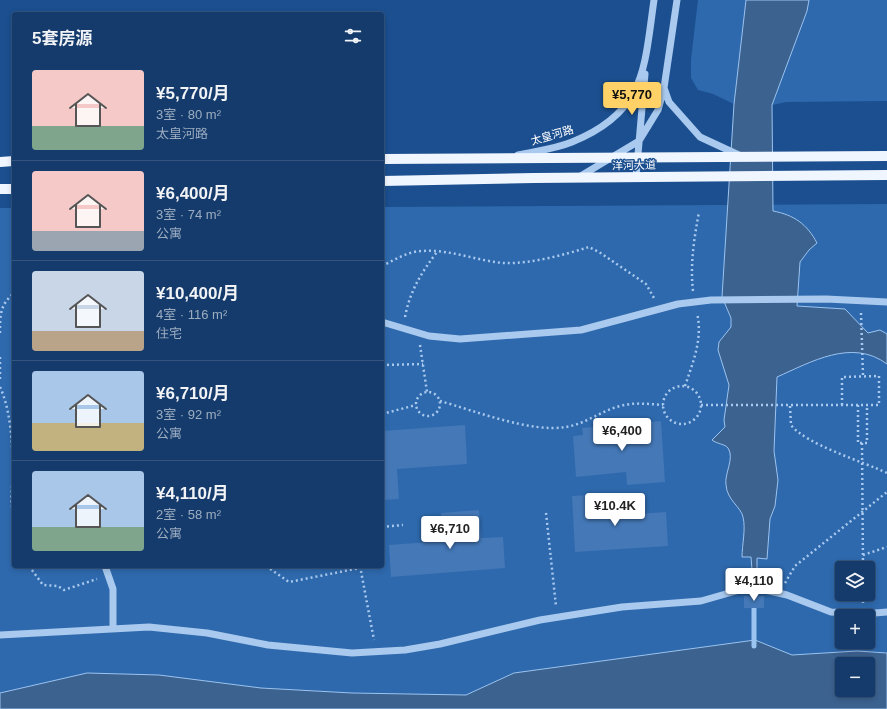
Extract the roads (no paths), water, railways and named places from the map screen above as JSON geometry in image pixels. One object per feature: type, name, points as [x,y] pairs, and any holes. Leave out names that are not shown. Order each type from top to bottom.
[{"type":"main road","name":"洋河大道","points":[[384,159],[887,156]]},
{"type":"main road","points":[[0,162],[12,161]]},
{"type":"main road","name":"洋河大道","points":[[384,181],[579,177],[887,175]]},
{"type":"main road","points":[[0,189],[12,189]]},
{"type":"street","name":"太皇河路","points":[[506,158],[570,143],[608,122],[626,107],[635,93],[646,56],[654,0]]},
{"type":"street","points":[[579,177],[639,141],[658,110],[664,88],[677,0]]},
{"type":"street","points":[[636,177],[646,56]]},
{"type":"street","points":[[664,88],[669,102],[700,137],[745,157]]},
{"type":"street","points":[[384,323],[419,333],[460,339],[581,330],[678,304],[711,300],[826,299],[887,302]]},
{"type":"street","points":[[106,568],[113,589],[113,628]]},
{"type":"street","points":[[0,635],[149,626],[207,633],[268,645],[352,653],[376,652],[440,644],[558,617],[622,607],[701,601],[743,589],[779,593],[831,612],[863,614],[887,612]]},
{"type":"waterway","points":[[754,609],[754,646]]}]
